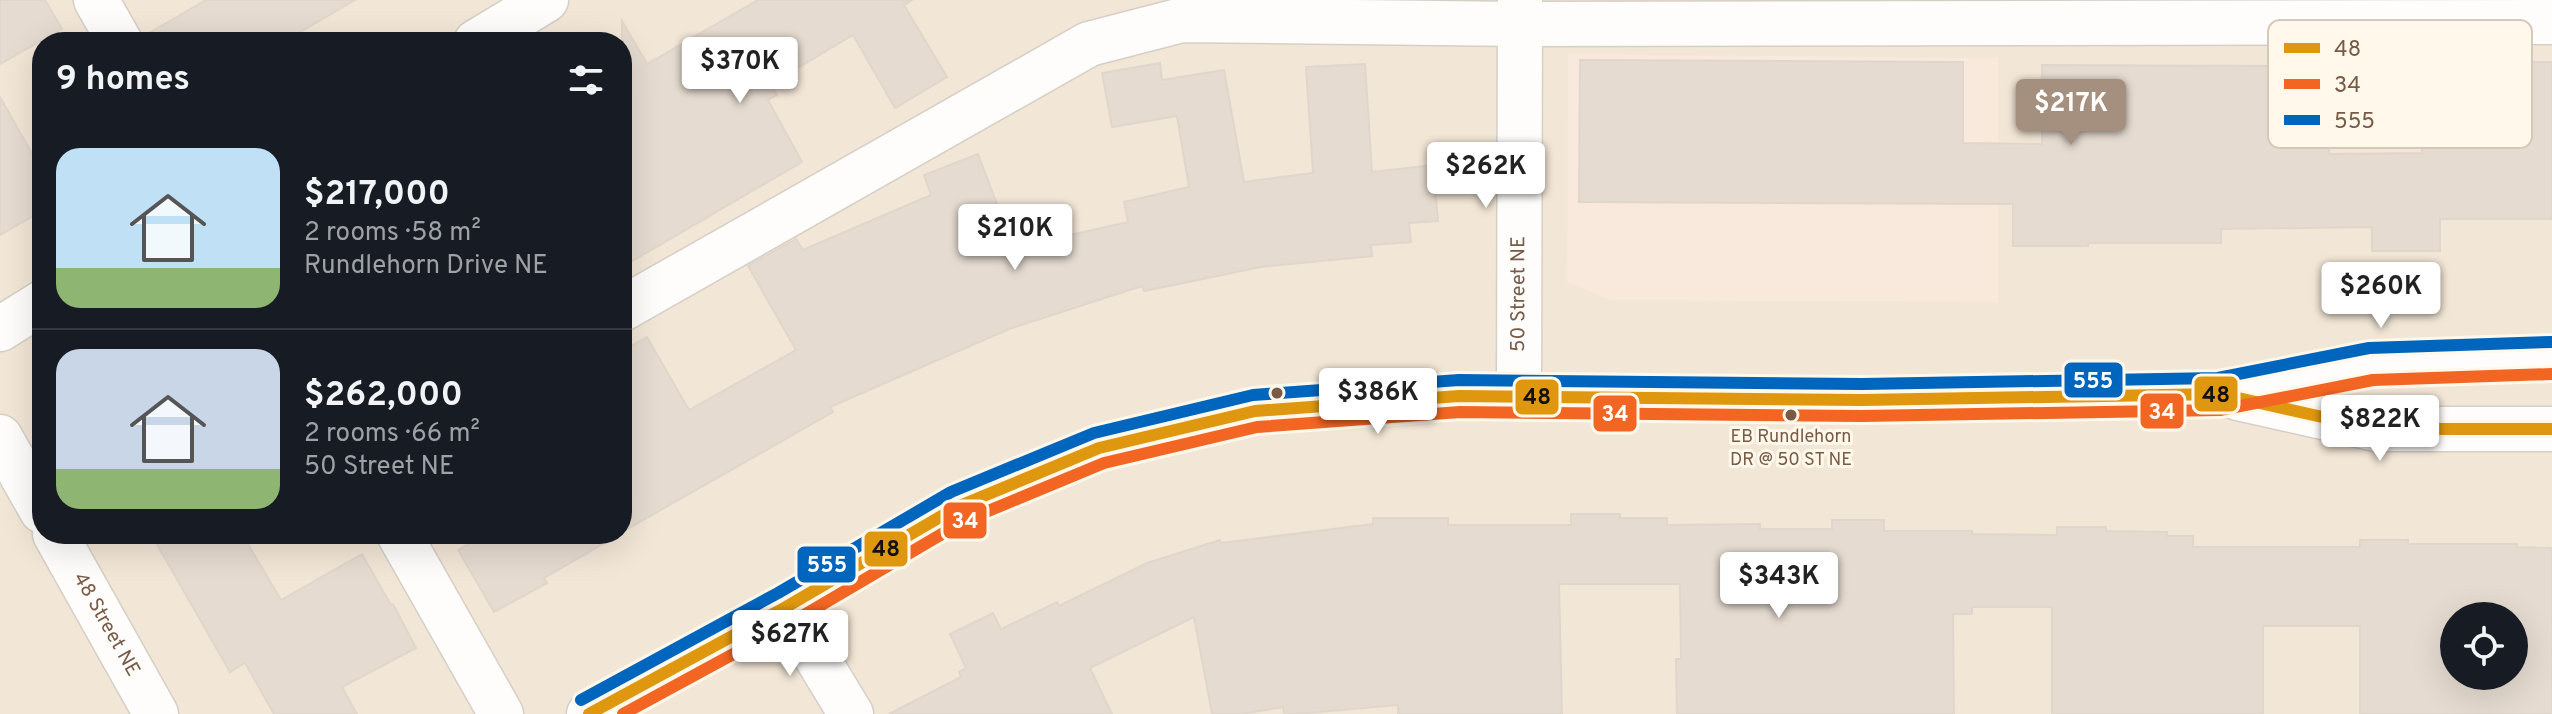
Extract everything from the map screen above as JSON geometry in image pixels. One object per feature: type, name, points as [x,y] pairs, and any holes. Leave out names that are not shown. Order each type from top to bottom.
[{"type":"street","points":[[96,0],[114,32]]},
{"type":"street","points":[[493,32],[546,0]]},
{"type":"street","points":[[632,303],[1089,44],[1182,10],[2346,20]]},
{"type":"street","name":"50 Street NE","points":[[1519,396],[1520,12]]},
{"type":"street","points":[[2532,22],[2552,22]]},
{"type":"street","points":[[0,329],[32,309]]},
{"type":"street","points":[[589,714],[786,607],[957,507],[1099,448],[1255,411],[1459,396],[1862,400],[2220,394],[2371,364],[2552,358]]},
{"type":"street","points":[[2220,394],[2376,429],[2552,429]]},
{"type":"street","points":[[0,437],[32,493]]},
{"type":"street","name":"48 Street NE","points":[[61,544],[156,714]]},
{"type":"street","points":[[405,544],[501,714]]},
{"type":"street","points":[[786,607],[851,714]]},
{"type":"shaded area","points":[[0,0],[2552,0],[2552,714],[0,714]]},
{"type":"shaded area","points":[[1568,54],[1998,58],[1998,302],[1610,300],[1567,282]]},
{"type":"building","points":[[0,0],[45,0],[62,29],[57,32],[32,32],[32,46],[0,64]]},
{"type":"building","points":[[206,0],[355,0],[300,32],[151,32]]},
{"type":"building","points":[[758,0],[912,0],[904,5],[947,77],[895,108],[853,35],[771,84],[777,95],[768,100],[802,162],[632,261],[632,38],[647,64]]},
{"type":"building","points":[[1580,60],[1963,62],[1963,143],[2042,144],[2042,65],[2268,66],[2268,148],[2329,148],[2329,154],[2422,153],[2422,148],[2532,148],[2532,62],[2552,62],[2552,219],[2440,219],[2440,251],[2372,251],[2372,227],[2221,229],[2221,243],[2013,246],[2013,204],[1579,202]]},
{"type":"building","points":[[1160,63],[1162,80],[1224,70],[1244,182],[1313,173],[1306,67],[1365,64],[1372,172],[1433,165],[1438,221],[1409,223],[1411,242],[1371,245],[1372,256],[1261,267],[1144,291],[1142,286],[1009,329],[830,407],[833,412],[632,526],[632,345],[647,337],[689,410],[796,350],[748,266],[796,239],[803,250],[931,195],[924,175],[978,154],[1015,252],[1128,222],[1124,202],[1189,187],[1177,116],[1112,127],[1102,73]]},
{"type":"building","points":[[0,97],[32,153],[32,217],[0,235]]},
{"type":"building","points":[[1571,514],[1620,514],[1620,518],[1667,518],[1667,525],[1760,524],[1760,529],[1832,529],[1832,520],[1884,520],[1884,531],[1972,531],[1972,534],[2057,535],[2057,527],[2106,527],[2106,531],[2167,532],[2167,536],[2193,536],[2193,547],[2360,547],[2360,540],[2408,540],[2408,544],[2517,544],[2517,547],[2552,548],[2552,714],[2360,714],[2360,626],[2263,626],[2263,714],[2052,714],[2052,607],[1972,607],[1972,614],[1953,614],[1954,714],[1677,714],[1676,659],[1681,659],[1680,584],[1559,584],[1562,714],[1398,714],[1398,705],[1297,714],[1284,714],[1283,707],[1242,714],[1212,714],[1194,617],[1090,668],[1112,714],[889,714],[961,677],[959,672],[966,668],[950,634],[993,613],[1001,629],[1057,602],[1059,606],[1147,563],[1220,540],[1221,543],[1373,524],[1373,518],[1448,518],[1448,525],[1571,525]]},
{"type":"building","points":[[157,544],[248,544],[281,600],[362,554],[416,648],[342,687],[357,714],[274,714],[245,663],[230,672]]},
{"type":"building","points":[[469,544],[603,544],[544,578],[547,583],[494,612],[458,550]]},
{"type":"transit line","name":"555","points":[[581,700],[778,593],[951,492],[1094,433],[1253,395],[1459,380],[1862,384],[2218,378],[2369,348],[2551,342]]},
{"type":"transit line","name":"34","points":[[623,714],[794,621],[964,521],[1104,463],[1257,427],[1460,412],[1862,416],[2220,410],[2373,380],[2552,374]]},
{"type":"transit line","name":"48","points":[[589,714],[786,607],[957,507],[1099,448],[1255,411],[1459,396],[1862,400],[2220,394],[2376,429],[2552,429]]},
{"type":"place","name":"EB Rundlehorn DR @ 50 ST NE","points":[[1791,415]]}]
